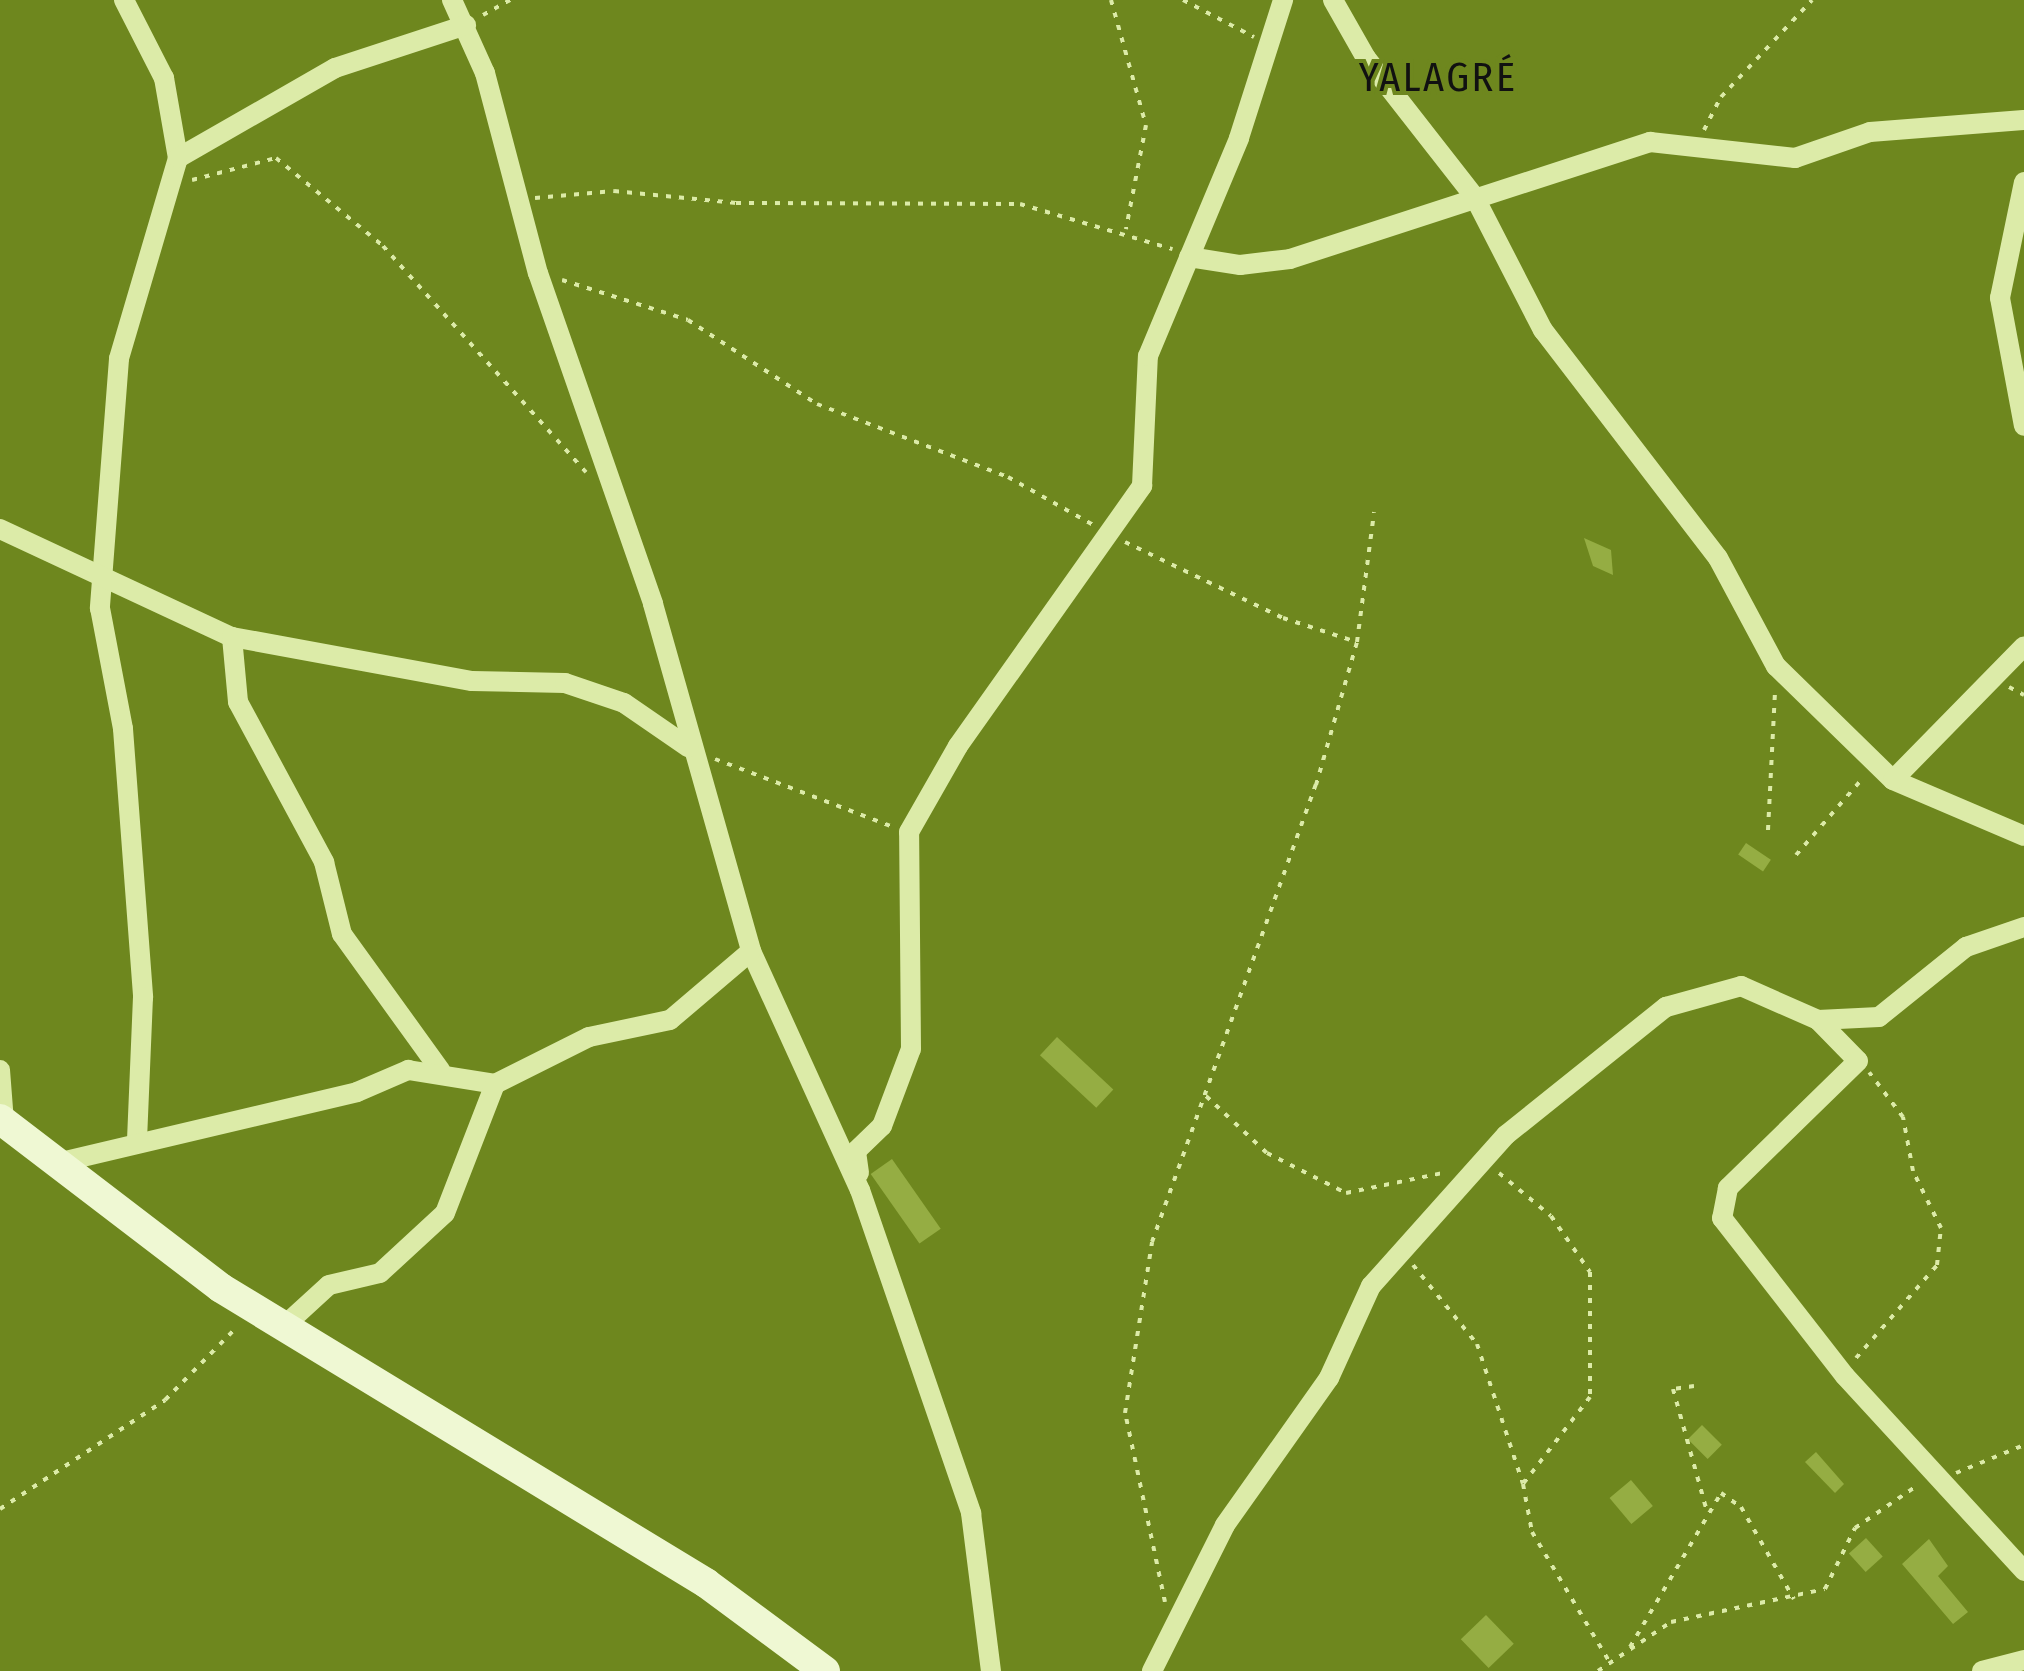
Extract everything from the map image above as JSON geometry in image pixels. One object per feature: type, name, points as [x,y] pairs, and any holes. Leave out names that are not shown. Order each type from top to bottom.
[{"type":"street","points":[[124,0],[164,78],[178,158],[173,186],[142,258],[119,358],[108,578],[100,608],[124,728],[143,998],[137,1139]]},
{"type":"street","points":[[452,0],[466,25],[520,199],[538,273],[653,604],[688,748],[751,950],[860,1190],[972,1513],[990,1671]]},
{"type":"street","points":[[860,1190],[856,1152],[882,1126],[911,1049],[909,832],[995,692],[1113,536],[1142,486],[1148,356],[1190,256],[1283,0]]},
{"type":"street","points":[[1333,0],[1366,58],[1474,196],[1542,330],[1667,482],[1776,666],[1893,780],[2024,836]]},
{"type":"street","points":[[178,158],[336,68],[466,25]]},
{"type":"street","points":[[1190,256],[1240,265],[1290,259],[1474,196],[1650,142],[1698,141],[1795,158],[1870,132],[2024,120]]},
{"type":"street","points":[[2024,182],[2000,298],[2024,426]]},
{"type":"street","points":[[0,529],[232,637],[472,681],[565,683],[624,703],[688,748]]},
{"type":"street","points":[[232,637],[238,702],[324,862],[342,934],[440,1070]]},
{"type":"street","points":[[1893,780],[2024,646]]},
{"type":"street","points":[[1818,1020],[1880,1016],[1966,946],[2024,927]]},
{"type":"street","points":[[57,1163],[137,1139],[339,1096],[408,1070],[440,1070],[496,1084],[590,1037],[670,1020],[751,950]]},
{"type":"street","points":[[1152,1671],[1174,1635],[1225,1525],[1328,1378],[1355,1312],[1404,1244],[1483,1160],[1666,1007],[1740,986],[1818,1020],[1858,1062],[1720,1200],[1736,1238],[1845,1376],[2024,1570]]},
{"type":"street","points":[[0,1070],[2,1120],[255,1310],[706,1583],[825,1671]]},
{"type":"street","points":[[283,1327],[329,1285],[380,1273],[445,1213],[496,1084]]},
{"type":"street","points":[[1982,1671],[2024,1660]]},
{"type":"path","points":[[466,25],[510,0]]},
{"type":"path","points":[[1111,0],[1146,125],[1126,228]]},
{"type":"path","points":[[1183,0],[1268,43]]},
{"type":"path","points":[[1698,141],[1721,97],[1812,0]]},
{"type":"path","points":[[173,186],[276,158],[383,246],[588,476]]},
{"type":"path","points":[[520,199],[614,191],[736,203],[1002,203],[1126,228],[1190,256]]},
{"type":"path","points":[[538,273],[688,320],[817,404],[1008,477],[1113,536],[1283,618],[1357,642]]},
{"type":"path","points":[[1174,1635],[1139,1513],[1125,1413],[1152,1242],[1206,1096],[1357,642],[1374,512]]},
{"type":"path","points":[[1768,830],[1776,666]]},
{"type":"path","points":[[688,748],[909,832]]},
{"type":"path","points":[[1796,855],[1827,828],[1858,778],[1893,780]]},
{"type":"path","points":[[1845,1376],[1936,1265],[1942,1228],[1912,1171],[1904,1116],[1858,1062]]},
{"type":"path","points":[[1206,1096],[1267,1153],[1346,1193],[1483,1160],[1551,1216],[1590,1272],[1590,1398],[1522,1484]]},
{"type":"path","points":[[1404,1244],[1477,1344],[1522,1484],[1532,1532],[1610,1663]]},
{"type":"path","points":[[0,1509],[165,1400],[255,1310]]},
{"type":"path","points":[[1694,1386],[1672,1389],[1707,1512]]},
{"type":"path","points":[[1598,1671],[1671,1622],[1794,1599],[1825,1589],[1855,1528],[1938,1480],[2024,1445]]},
{"type":"path","points":[[1628,1651],[1720,1493],[1741,1508],[1794,1599]]},
{"type":"building","points":[[1584,538],[1611,550],[1613,575],[1593,566]]},
{"type":"building","points":[[1746,843],[1771,860],[1763,871],[1738,855]]},
{"type":"building","points":[[1057,1037],[1113,1090],[1096,1108],[1040,1055]]},
{"type":"building","points":[[892,1159],[941,1229],[919,1244],[871,1174]]},
{"type":"building","points":[[1702,1425],[1722,1445],[1708,1459],[1688,1439]]},
{"type":"building","points":[[1816,1452],[1844,1484],[1835,1493],[1805,1462]]},
{"type":"building","points":[[1631,1480],[1653,1506],[1631,1524],[1610,1498]]},
{"type":"building","points":[[1866,1538],[1883,1557],[1866,1572],[1849,1553]]},
{"type":"building","points":[[1929,1539],[1948,1566],[1938,1576],[1968,1612],[1953,1624],[1902,1564]]},
{"type":"building","points":[[1486,1615],[1514,1644],[1489,1668],[1461,1639]]},
{"type":"district","name":"YALAGRÉ","points":[[1438,78]]}]
